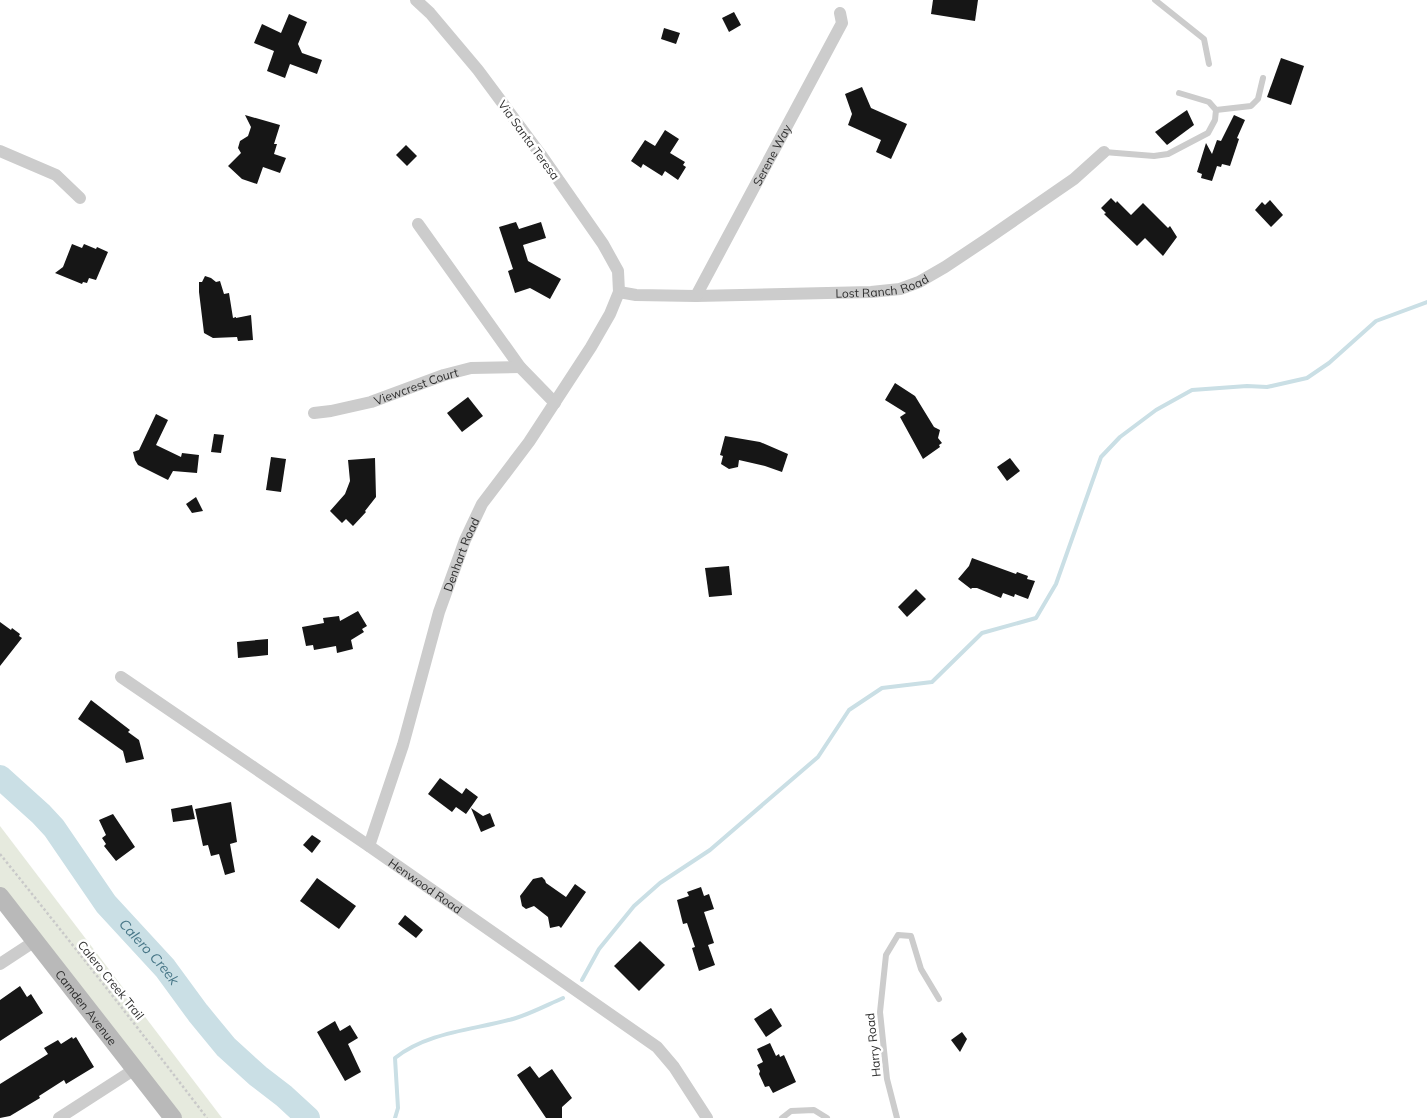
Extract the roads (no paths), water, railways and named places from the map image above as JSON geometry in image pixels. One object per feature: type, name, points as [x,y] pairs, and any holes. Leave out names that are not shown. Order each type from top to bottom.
[{"type":"street","name":"Via Santa Teresa","points":[[416,0],[430,13],[478,70],[603,244],[618,271],[619,292]]},
{"type":"street","name":"Serene Way","points":[[696,296],[842,23],[840,13]]},
{"type":"street","points":[[0,152],[56,175],[80,198]]},
{"type":"street","name":"Lost Ranch Road","points":[[619,292],[636,296],[696,296],[900,290],[919,282],[995,233],[1074,179],[1104,152]]},
{"type":"street","points":[[418,224],[520,367],[555,403]]},
{"type":"street","name":"Denhart Road","points":[[370,846],[403,745],[439,612],[465,540],[482,504],[529,442],[555,403],[610,314],[619,292]]},
{"type":"street","name":"Viewcrest Court","points":[[314,413],[371,402],[444,375],[471,368],[520,367]]},
{"type":"street","name":"Henwood Road","points":[[121,677],[370,846],[657,1047],[674,1067],[707,1118]]},
{"type":"street","name":"Camden Avenue","points":[[0,896],[173,1118]]},
{"type":"street","points":[[0,964],[35,941]]},
{"type":"street","points":[[59,1118],[135,1068]]},
{"type":"lane","points":[[1155,0],[1204,39],[1210,64]]},
{"type":"lane","points":[[1216,110],[1251,106],[1258,99],[1263,78]]},
{"type":"lane","points":[[1104,152],[1154,156],[1168,154],[1208,133],[1215,120],[1216,110],[1209,102],[1179,93]]},
{"type":"lane","name":"Harry Road","points":[[897,1118],[887,1079],[880,1012],[886,955],[898,935],[911,936],[921,969],[939,998]]},
{"type":"lane","points":[[782,1118],[791,1111],[814,1110],[827,1118]]},
{"type":"waterway","points":[[582,980],[599,949],[634,906],[660,883],[710,850],[818,757],[849,710],[882,688],[932,682],[982,633],[1036,618],[1056,584],[1101,457],[1120,437],[1156,410],[1192,390],[1247,386],[1267,387],[1307,378],[1329,363],[1376,321],[1427,302]]},
{"type":"waterway","name":"Calero Creek","points":[[0,777],[54,828],[106,904],[165,968],[226,1047],[308,1118]]},
{"type":"waterway","points":[[395,1118],[398,1108],[395,1058],[423,1042],[453,1032],[516,1018],[563,998]]}]
